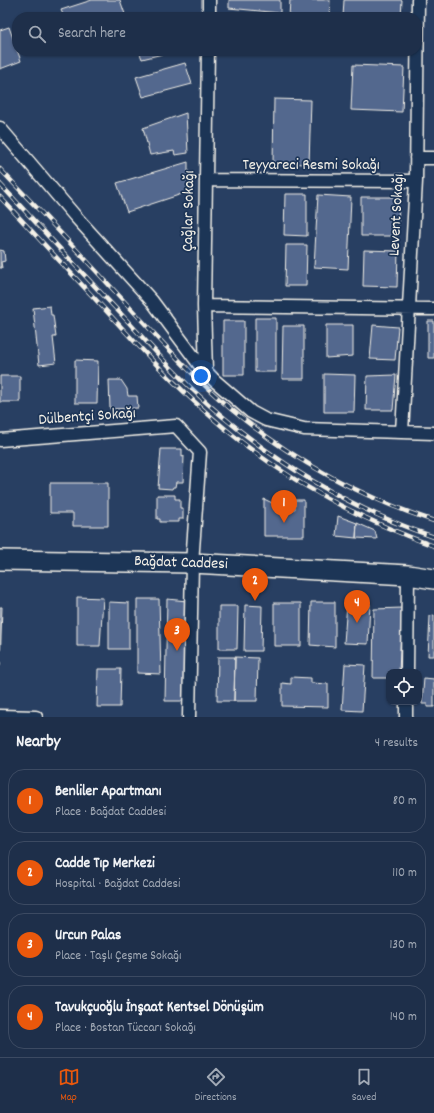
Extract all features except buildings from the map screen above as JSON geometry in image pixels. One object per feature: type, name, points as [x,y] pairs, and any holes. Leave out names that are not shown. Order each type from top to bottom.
[{"type":"main road","name":"Bağdat Caddesi","points":[[0,560],[192,562],[408,575],[434,579]]},
{"type":"street","points":[[208,12],[209,0]]},
{"type":"street","name":"Levent Sokağı","points":[[418,0],[418,12]]},
{"type":"street","name":"Çağlar Sokağı","points":[[206,371],[204,306],[208,56]]},
{"type":"street","name":"Levent Sokağı","points":[[402,432],[416,182],[417,56]]},
{"type":"street","points":[[0,128],[70,210],[152,301],[206,371],[251,412],[266,420],[304,429],[434,433]]},
{"type":"street","points":[[416,158],[434,158]]},
{"type":"street","name":"Teyyareci Resmi Sokağı","points":[[206,180],[416,182]]},
{"type":"street","points":[[204,306],[434,309]]},
{"type":"street","name":"Dülbentçi Sokağı","points":[[0,440],[176,426],[200,452],[192,562]]},
{"type":"street","points":[[189,717],[192,562]]},
{"type":"street","points":[[406,669],[408,575]]},
{"type":"street","points":[[406,705],[406,717]]},
{"type":"street","points":[[0,716],[36,717]]},
{"type":"railway","points":[[0,169],[181,362],[231,409],[278,444],[327,475],[380,500],[434,521]]},
{"type":"railway","points":[[0,184],[170,367],[222,416],[271,454],[322,487],[377,515],[434,537]]},
{"type":"railway","points":[[0,197],[157,365],[188,396],[239,440],[261,457],[332,501],[357,514],[434,546]]},
{"type":"place","name":"Benliler Apartmanı","points":[[284,523]]},
{"type":"place","name":"Cadde Tıp Merkezi","points":[[255,601]]},
{"type":"place","name":"Tavukçuoğlu İnşaat Kentsel Dönüşüm","points":[[357,623]]},
{"type":"place","name":"Urcun Palas","points":[[177,651]]}]
